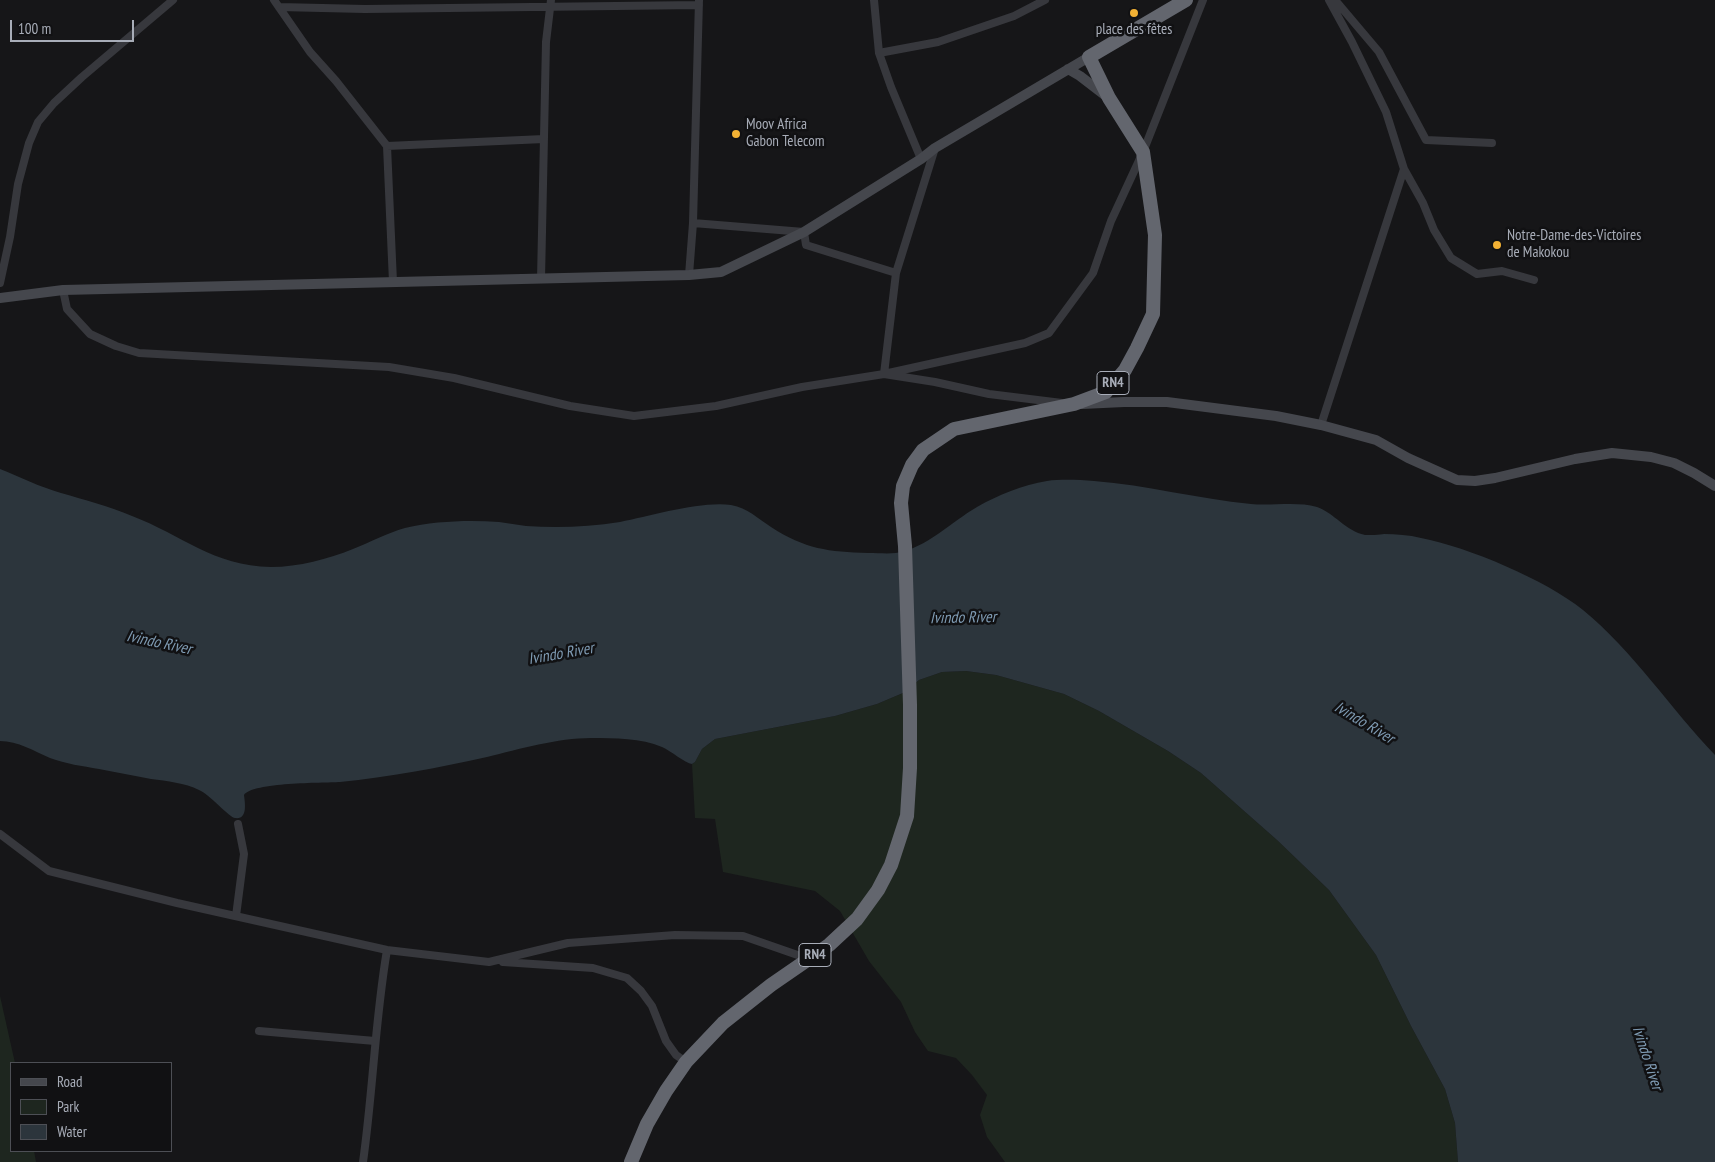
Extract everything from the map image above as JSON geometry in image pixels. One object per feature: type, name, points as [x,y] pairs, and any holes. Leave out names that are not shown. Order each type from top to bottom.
[{"type":"highway","points":[[1089,57],[1186,0]]},
{"type":"highway","name":"RN4","points":[[631,1162],[647,1124],[686,1062],[723,1023],[772,985],[829,945],[857,919],[878,890],[891,865],[907,816],[910,768],[905,546],[901,503],[903,486],[912,465],[923,450],[954,429],[1074,404],[1106,392],[1124,370],[1137,348],[1152,314],[1155,235],[1143,152],[1108,98],[1089,57]]},
{"type":"street","points":[[0,283],[10,237],[18,184],[29,143],[38,122],[54,103],[82,76],[173,0]]},
{"type":"street","points":[[274,0],[310,52],[336,81],[387,146],[393,282]]},
{"type":"street","points":[[874,0],[879,53],[921,159]]},
{"type":"street","points":[[879,53],[938,42],[1014,16],[1045,0]]},
{"type":"street","points":[[63,290],[67,310],[90,334],[116,346],[139,353],[389,368],[454,378],[570,406],[634,416],[716,406],[802,387],[884,374],[1025,343],[1050,332],[1093,272],[1111,220],[1143,152],[1203,0]]},
{"type":"street","points":[[1329,0],[1386,112],[1404,169],[1423,203],[1434,230],[1451,258],[1478,274],[1502,270],[1534,280]]},
{"type":"street","points":[[1335,0],[1379,52],[1426,140],[1492,143]]},
{"type":"street","points":[[279,7],[374,8],[550,3],[699,2],[693,223],[689,275]]},
{"type":"street","points":[[541,279],[546,42],[550,3]]},
{"type":"street","points":[[0,298],[63,290],[689,275],[721,272],[804,232],[936,148],[1089,57]]},
{"type":"street","points":[[1068,69],[1108,98]]},
{"type":"street","points":[[387,146],[544,139]]},
{"type":"street","points":[[884,374],[896,273],[936,148]]},
{"type":"street","points":[[1321,425],[1404,169]]},
{"type":"street","points":[[693,223],[804,232]]},
{"type":"street","points":[[804,232],[806,245],[896,273]]},
{"type":"street","points":[[884,374],[935,382],[989,394],[1074,404],[1167,402],[1276,416],[1321,425],[1376,440],[1408,458],[1457,480],[1475,481],[1496,478],[1575,458],[1612,453],[1651,457],[1674,463],[1715,486]]},
{"type":"street","points":[[236,916],[244,854],[238,824]]},
{"type":"street","points":[[0,834],[49,870],[236,916],[387,950],[489,962],[593,968],[627,978],[641,991],[652,1006],[666,1041],[676,1055],[686,1062]]},
{"type":"street","points":[[489,962],[568,944],[675,935],[743,936],[809,959]]},
{"type":"street","points":[[363,1162],[370,1117],[379,998],[387,950]]},
{"type":"street","points":[[258,1032],[375,1041]]},
{"type":"green space","points":[[966,671],[996,675],[1064,694],[1099,711],[1168,751],[1201,773],[1277,840],[1329,890],[1376,955],[1445,1089],[1455,1123],[1458,1162],[1005,1162],[987,1137],[980,1115],[987,1095],[956,1058],[928,1051],[915,1032],[901,1002],[869,961],[840,911],[815,891],[723,872],[715,819],[695,818],[692,764],[702,749],[715,739],[835,716],[877,704],[903,693],[919,680],[942,672]]},
{"type":"green space","points":[[0,996],[15,1062],[10,1062],[10,1152],[34,1152],[36,1162],[0,1162]]},
{"type":"water","name":"Ivindo River","points":[[0,469],[53,491],[123,512],[215,555],[250,565],[271,567],[292,566],[334,556],[398,530],[428,524],[475,521],[538,527],[585,526],[620,522],[690,507],[719,504],[742,508],[783,534],[806,545],[829,550],[896,553],[918,546],[967,513],[1002,495],[1038,483],[1065,480],[1114,483],[1251,504],[1309,505],[1329,513],[1358,533],[1365,535],[1389,534],[1412,536],[1440,542],[1506,566],[1549,587],[1583,610],[1601,626],[1635,662],[1715,755],[1715,1162],[1458,1162],[1455,1123],[1445,1089],[1376,955],[1329,890],[1277,840],[1201,773],[1168,751],[1099,711],[1064,694],[996,675],[966,671],[942,672],[919,680],[903,693],[877,704],[835,716],[715,739],[702,749],[692,764],[654,744],[628,739],[578,738],[539,744],[450,765],[395,775],[340,782],[274,785],[260,788],[244,795],[245,810],[244,814],[239,818],[232,817],[203,792],[188,786],[68,763],[50,758],[20,745],[0,741]]},
{"type":"place","name":"place des fêtes","points":[[1134,13]]},
{"type":"place","name":"Moov Africa Gabon Telecom","points":[[736,134]]},
{"type":"place","name":"Notre-Dame-des-Victoires de Makokou","points":[[1497,245]]}]
